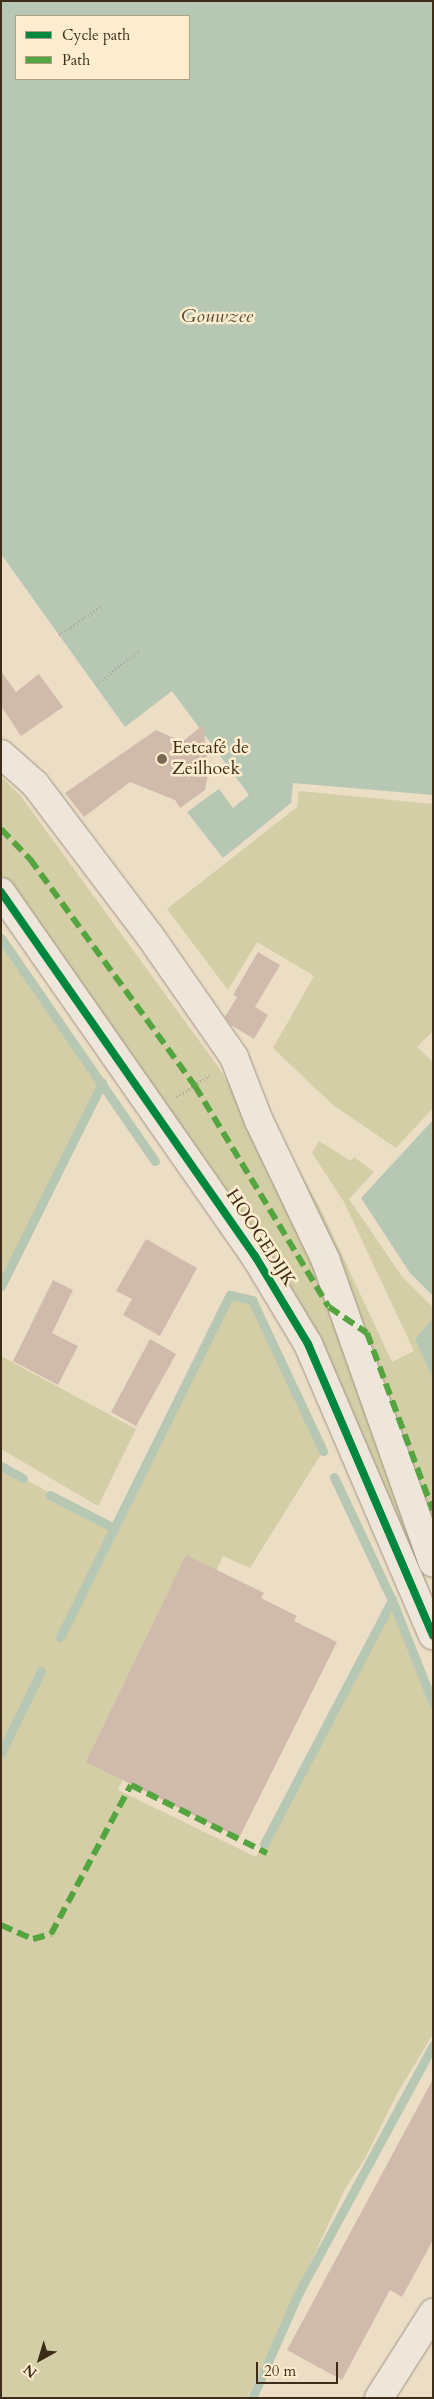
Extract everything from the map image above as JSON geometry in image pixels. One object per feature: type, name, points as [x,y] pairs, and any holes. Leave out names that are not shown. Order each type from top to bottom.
[{"type":"street","points":[[1,754],[46,798],[150,936],[234,1057],[259,1121],[326,1261],[433,1563]]},
{"type":"street","name":"HOOGEDIJK","points":[[1,892],[156,1111],[255,1256],[308,1344],[433,1635]]},
{"type":"street","points":[[379,2398],[433,2313]]},
{"type":"path","points":[[60,635],[101,606]]},
{"type":"path","points":[[96,684],[139,651]]},
{"type":"path","points":[[156,1111],[219,1068]]},
{"type":"shaded area","points":[[1,777],[20,795],[219,1068],[254,1125],[334,1297],[333,1322],[341,1341],[355,1355],[410,1539],[433,1600],[316,1334],[1,874]]},
{"type":"shaded area","points":[[299,791],[433,804],[433,1031],[417,1047],[433,1062],[433,1108],[396,1148],[333,1105],[273,1048],[314,976],[257,942],[228,990],[167,909],[297,807]]},
{"type":"shaded area","points":[[1,938],[102,1083],[1,1286]]},
{"type":"shaded area","points":[[319,1141],[351,1161],[354,1157],[374,1172],[349,1199],[403,1278],[433,1307],[433,1318],[415,1339],[433,1366],[433,1547],[290,1168],[295,1163],[321,1210],[392,1362],[414,1351],[344,1202],[312,1153]]},
{"type":"shaded area","points":[[230,1295],[252,1300],[323,1451],[250,1568],[223,1556],[118,1790],[256,1857],[392,1600],[433,1702],[433,2034],[397,2094],[364,2160],[345,2189],[247,2398],[1,2398],[1,1466],[114,1528]]},
{"type":"shaded area","points":[[1,1356],[136,1429],[98,1506],[1,1449]]},
{"type":"water","name":"Gouwzee","points":[[1,1],[433,1],[433,795],[293,783],[291,803],[223,858],[187,812],[219,789],[233,808],[249,795],[172,691],[125,727],[1,554]]},
{"type":"water","points":[[433,1120],[433,1296],[410,1273],[361,1198]]},
{"type":"water","points":[[433,1318],[433,1379],[415,1339]]},
{"type":"building","points":[[1,671],[16,692],[39,674],[63,707],[21,736],[1,706]]},
{"type":"building","points":[[203,725],[209,769],[205,790],[180,808],[175,800],[130,782],[84,817],[65,793],[156,730],[182,742]]},
{"type":"building","points":[[258,952],[280,965],[255,1007],[268,1015],[254,1039],[231,1025],[225,1017],[237,997],[233,995]]},
{"type":"building","points":[[146,1239],[197,1268],[160,1336],[123,1315],[132,1299],[116,1291]]},
{"type":"building","points":[[53,1280],[73,1290],[52,1333],[78,1346],[58,1385],[13,1361]]},
{"type":"building","points":[[150,1339],[176,1354],[136,1426],[111,1412]]},
{"type":"building","points":[[186,1555],[264,1593],[261,1598],[297,1616],[294,1621],[337,1642],[239,1838],[86,1762]]},
{"type":"building","points":[[433,2079],[433,2240],[402,2297],[390,2290],[342,2380],[287,2350]]},
{"type":"waterway","points":[[1,938],[155,1161]]},
{"type":"waterway","points":[[1,1286],[102,1083]]},
{"type":"waterway","points":[[60,1637],[230,1295],[252,1300],[323,1451]]},
{"type":"waterway","points":[[1,1466],[23,1478]]},
{"type":"waterway","points":[[334,1477],[392,1600],[433,1703]]},
{"type":"waterway","points":[[50,1495],[114,1528]]},
{"type":"waterway","points":[[264,1844],[392,1600]]},
{"type":"waterway","points":[[1,1753],[41,1671]]},
{"type":"waterway","points":[[252,2398],[299,2292],[433,2045]]},
{"type":"marked path","points":[[1,829],[30,859],[195,1086],[329,1307],[367,1333],[433,1510]]},
{"type":"marked path","points":[[1,1925],[33,1939],[51,1934],[131,1785],[267,1853]]},
{"type":"cycle path","points":[[1,892],[255,1256],[308,1344],[433,1635]]},
{"type":"place","name":"Eetcafé de Zeilhoek","points":[[162,759]]}]
